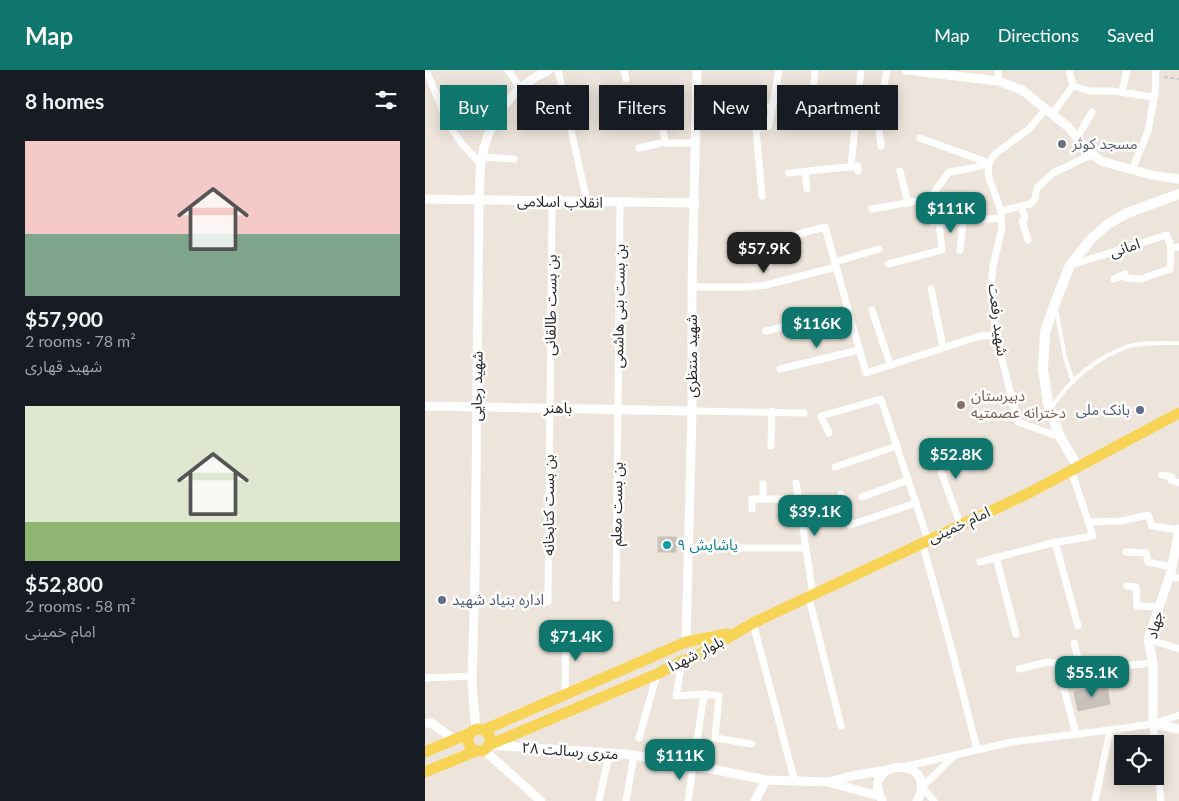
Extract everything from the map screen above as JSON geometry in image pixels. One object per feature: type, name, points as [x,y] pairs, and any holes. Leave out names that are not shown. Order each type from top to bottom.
[{"type":"main road","points":[[1074,468],[1050,409],[1043,368],[1045,332],[1055,302],[1070,265],[1092,238],[1108,224],[1127,213],[1179,194]]},
{"type":"main road","name":"امام خمینی","points":[[736,633],[753,623],[960,524],[1027,494],[1179,413]]},
{"type":"main road","name":"بلوار شهدا","points":[[425,752],[565,695],[686,642],[736,633]]},
{"type":"main road","name":"بلوار شهدا","points":[[425,772],[657,674],[681,661],[693,658],[736,633]]},
{"type":"main road","points":[[477,731],[490,738],[483,749],[470,748],[468,744],[468,741],[477,731]]},
{"type":"street","points":[[426,70],[449,125],[462,144],[482,161],[514,159]]},
{"type":"street","points":[[508,70],[518,85]]},
{"type":"street","name":"شهید رجایی","points":[[525,85],[549,70]]},
{"type":"street","points":[[558,70],[587,202]]},
{"type":"street","points":[[624,70],[626,79]]},
{"type":"street","name":"شهید منتظری","points":[[686,642],[692,411],[692,287],[697,70]]},
{"type":"street","points":[[762,196],[756,129],[769,126],[779,70]]},
{"type":"street","points":[[814,85],[815,70]]},
{"type":"street","points":[[789,173],[854,169],[861,70]]},
{"type":"street","points":[[881,146],[878,120],[887,70]]},
{"type":"street","points":[[906,70],[964,73],[998,81],[1022,90],[1068,127],[1101,160],[1151,175],[1179,178]]},
{"type":"street","points":[[998,70],[998,81]]},
{"type":"street","points":[[1069,70],[1073,86]]},
{"type":"street","points":[[1121,92],[1127,70]]},
{"type":"street","points":[[1132,170],[1148,131],[1154,100],[1156,73]]},
{"type":"street","points":[[1073,86],[1090,91],[1121,92],[1162,102]]},
{"type":"street","points":[[873,209],[929,200],[949,172],[989,163],[995,154],[1049,112],[1073,86]]},
{"type":"street","name":"شهید رجایی","points":[[477,731],[473,676],[479,201],[482,161],[491,128],[501,110],[517,91]]},
{"type":"street","points":[[767,107],[772,107]]},
{"type":"street","points":[[1077,138],[1092,112]]},
{"type":"street","points":[[663,130],[665,143]]},
{"type":"street","points":[[919,138],[989,163]]},
{"type":"street","points":[[639,148],[665,143],[696,143]]},
{"type":"street","points":[[888,264],[942,250],[936,223],[963,222],[1001,214],[1030,204],[1035,199],[1037,188],[1053,173],[1093,154]]},
{"type":"street","name":"شهید رفعت","points":[[989,163],[988,175],[1001,214],[1002,228],[993,266],[991,285],[996,319],[996,336],[1018,422],[1061,437]]},
{"type":"street","points":[[900,171],[908,203]]},
{"type":"street","points":[[805,172],[807,189]]},
{"type":"street","name":"انقلاب اسلامی","points":[[425,199],[695,203]]},
{"type":"street","name":"بن بست طالقانی","points":[[550,408],[552,202]]},
{"type":"street","name":"بن بست بنی هاشمی","points":[[618,409],[620,202]]},
{"type":"street","points":[[1021,206],[1025,218],[1022,221],[1027,240]]},
{"type":"street","points":[[960,250],[963,222]]},
{"type":"street","points":[[769,265],[764,243],[825,227],[866,373],[980,336],[996,336]]},
{"type":"street","name":"امانی","points":[[1070,265],[1167,234],[1171,248],[1170,268],[1141,279],[1126,278],[1125,274],[1114,279]]},
{"type":"street","points":[[1171,248],[1179,247]]},
{"type":"street","points":[[692,287],[766,285],[835,265],[879,249]]},
{"type":"street","points":[[931,289],[943,347]]},
{"type":"street","points":[[872,310],[891,364]]},
{"type":"street","points":[[766,331],[848,311]]},
{"type":"street","points":[[780,369],[859,350]]},
{"type":"street","points":[[829,433],[821,416],[881,399],[916,503],[977,749]]},
{"type":"street","name":"باهنر","points":[[425,406],[692,411]]},
{"type":"street","name":"بن بست کتابخانه","points":[[548,602],[550,408]]},
{"type":"street","name":"بن بست معلم","points":[[616,598],[618,409]]},
{"type":"street","points":[[692,411],[803,413]]},
{"type":"street","points":[[771,446],[772,412]]},
{"type":"street","points":[[931,444],[960,524]]},
{"type":"street","points":[[835,467],[897,446]]},
{"type":"street","points":[[979,562],[1055,542],[1093,536],[1074,468]]},
{"type":"street","points":[[1162,475],[1172,477],[1171,480],[1179,483]]},
{"type":"street","points":[[862,497],[908,480]]},
{"type":"street","points":[[796,483],[811,596],[841,726]]},
{"type":"street","points":[[763,484],[763,499]]},
{"type":"street","points":[[841,494],[850,525],[916,503]]},
{"type":"street","points":[[752,509],[752,499],[798,499]]},
{"type":"street","points":[[1089,522],[1122,521],[1148,515],[1152,526],[1179,529]]},
{"type":"street","name":"جهاد","points":[[1153,724],[1153,663],[1148,639],[1177,550],[1179,529]]},
{"type":"street","points":[[1055,542],[1078,626]]},
{"type":"street","points":[[739,548],[805,548]]},
{"type":"street","points":[[1125,552],[1146,553],[1148,562],[1172,567]]},
{"type":"street","points":[[996,558],[1016,634]]},
{"type":"street","points":[[1169,577],[1179,578]]},
{"type":"street","points":[[1127,586],[1136,587],[1137,606],[1159,607]]},
{"type":"street","points":[[753,623],[795,782]]},
{"type":"street","points":[[565,695],[566,629]]},
{"type":"street","points":[[1148,639],[1179,648]]},
{"type":"street","points":[[1074,643],[1084,679],[1075,683]]},
{"type":"street","points":[[681,661],[676,696],[704,694],[719,696],[715,738],[752,744]]},
{"type":"street","points":[[1019,669],[1047,662],[1054,662],[1058,666],[1076,734]]},
{"type":"street","points":[[1082,673],[1113,667],[1153,663]]},
{"type":"street","points":[[639,738],[657,674]]},
{"type":"street","points":[[425,678],[473,676]]},
{"type":"street","points":[[688,801],[704,694]]},
{"type":"street","points":[[903,767],[1012,742],[1153,724],[1179,714]]},
{"type":"street","points":[[425,723],[431,724],[455,740]]},
{"type":"street","points":[[1153,724],[1179,729]]},
{"type":"street","points":[[1153,724],[1161,801]]},
{"type":"street","points":[[1095,801],[1110,730]]},
{"type":"street","points":[[483,749],[541,801]]},
{"type":"street","name":"۲۸ متری رسالت","points":[[483,749],[629,755],[693,765],[766,780],[795,782],[828,782],[889,770],[895,767],[903,767]]},
{"type":"street","points":[[599,801],[609,754]]},
{"type":"street","points":[[922,787],[957,754]]},
{"type":"street","points":[[626,801],[629,755]]},
{"type":"street","points":[[903,767],[916,773],[920,780],[922,787],[921,795],[917,801]]},
{"type":"street","points":[[881,798],[879,781],[883,774],[889,770]]},
{"type":"street","points":[[755,801],[766,780]]},
{"type":"street","name":"۲۸ متری رسالت","points":[[828,782],[863,797],[881,798]]},
{"type":"street","points":[[922,787],[934,801]]},
{"type":"lane","points":[[1055,302],[1061,343],[1073,382]]},
{"type":"lane","points":[[1050,409],[1073,382],[1102,358],[1130,346],[1159,342],[1179,343]]},
{"type":"path","points":[[1156,73],[1179,79]]},
{"type":"building","name":"یاشایش ۹","points":[[658,537],[676,537],[676,552],[658,552]]},
{"type":"building","points":[[1107,686],[1110,704],[1078,711],[1074,692]]},
{"type":"place","name":"مسجد کوثر","points":[[1062,144]]},
{"type":"place","name":"دبیرستان دخترانه عصمتیه","points":[[961,405]]},
{"type":"place","name":"بانک ملی","points":[[1140,410]]},
{"type":"place","name":"یاشایش ۹","points":[[667,545]]},
{"type":"place","name":"اداره بنیاد شهید","points":[[442,600]]}]
